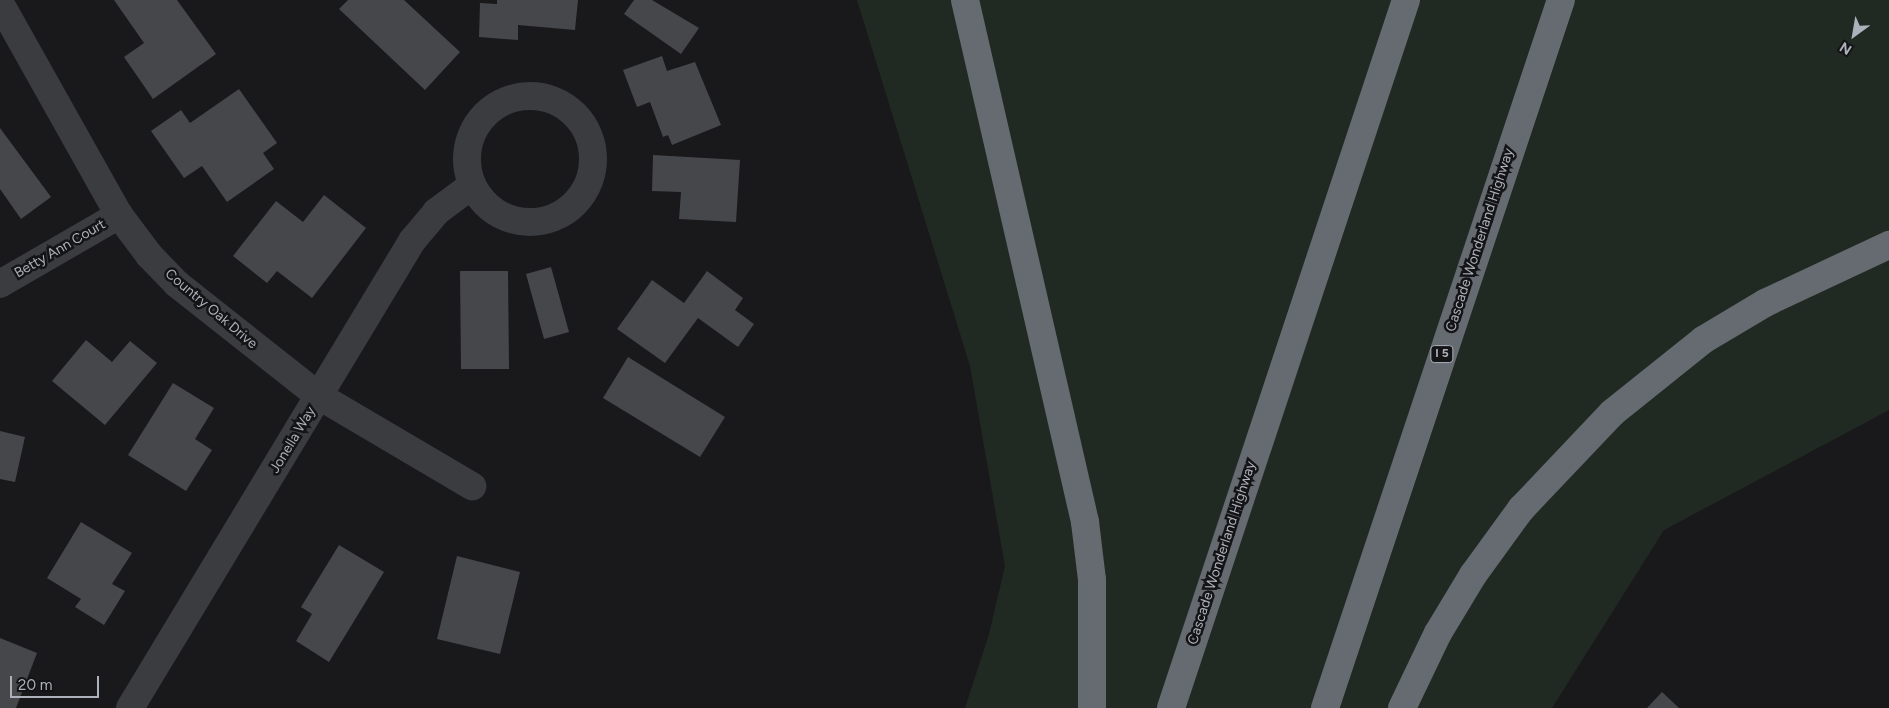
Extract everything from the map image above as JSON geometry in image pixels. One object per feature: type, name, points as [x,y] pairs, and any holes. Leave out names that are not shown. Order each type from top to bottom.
[{"type":"highway","points":[[965,0],[1085,522],[1094,632],[1092,708]]},
{"type":"highway","name":"Cascade Wonderland Highway","points":[[1171,708],[1406,0]]},
{"type":"highway","name":"Cascade Wonderland Highway","points":[[1325,708],[1561,0]]},
{"type":"highway","points":[[1402,708],[1438,633],[1473,575],[1521,509],[1612,413],[1650,380],[1718,331],[1816,276],[1889,245]]},
{"type":"street","name":"Country Oak Drive","points":[[0,3],[119,215],[149,255],[177,284],[320,396],[472,486]]},
{"type":"street","points":[[535,97],[568,108],[582,123],[591,141],[594,162],[589,182],[578,200],[562,214],[542,222],[522,222],[502,216],[484,203],[471,186],[468,165],[469,145],[477,126],[490,110],[508,100],[535,97]]},
{"type":"street","name":"Jonella Way","points":[[130,708],[423,226],[471,186]]},
{"type":"street","name":"Betty Ann Court","points":[[0,284],[119,215]]},
{"type":"shaded area","points":[[857,0],[1889,0],[1889,410],[1664,530],[1552,708],[965,708],[989,634],[1005,566],[970,366]]},
{"type":"building","points":[[114,0],[177,0],[216,54],[153,99],[124,57],[144,43]]},
{"type":"building","points":[[348,0],[404,0],[460,52],[425,90],[339,9]]},
{"type":"building","points":[[497,0],[578,0],[575,30],[518,25],[518,40],[479,37],[480,3],[497,4]]},
{"type":"building","points":[[634,0],[652,0],[699,28],[681,54],[624,14]]},
{"type":"building","points":[[662,56],[667,71],[695,62],[721,125],[672,145],[668,135],[663,137],[650,102],[637,107],[623,70]]},
{"type":"building","points":[[239,89],[277,143],[263,153],[274,169],[227,202],[202,166],[184,178],[151,131],[181,110],[190,123]]},
{"type":"building","points":[[0,128],[51,197],[21,219],[0,189]]},
{"type":"building","points":[[653,155],[740,160],[736,222],[679,219],[681,192],[652,191]]},
{"type":"building","points":[[324,195],[366,228],[312,298],[277,271],[267,283],[233,256],[276,201],[303,222]]},
{"type":"building","points":[[551,267],[569,332],[544,339],[526,274]]},
{"type":"building","points":[[460,271],[508,271],[509,369],[461,369]]},
{"type":"building","points":[[707,271],[743,298],[735,310],[754,324],[738,347],[698,318],[665,363],[617,329],[652,280],[684,303]]},
{"type":"building","points":[[86,340],[112,362],[130,341],[157,363],[105,425],[52,381]]},
{"type":"building","points":[[628,357],[725,417],[700,457],[603,398]]},
{"type":"building","points":[[173,383],[214,408],[195,439],[212,450],[186,491],[128,455]]},
{"type":"building","points":[[0,431],[25,437],[15,482],[0,479]]},
{"type":"building","points":[[81,522],[132,553],[112,584],[125,591],[104,625],[75,607],[81,599],[47,578]]},
{"type":"building","points":[[339,545],[384,572],[329,662],[296,641],[312,614],[301,607]]},
{"type":"building","points":[[457,556],[520,572],[500,654],[437,639]]},
{"type":"building","points":[[0,638],[37,653],[16,708],[0,708]]},
{"type":"building","points":[[1662,692],[1679,708],[1647,708]]}]
